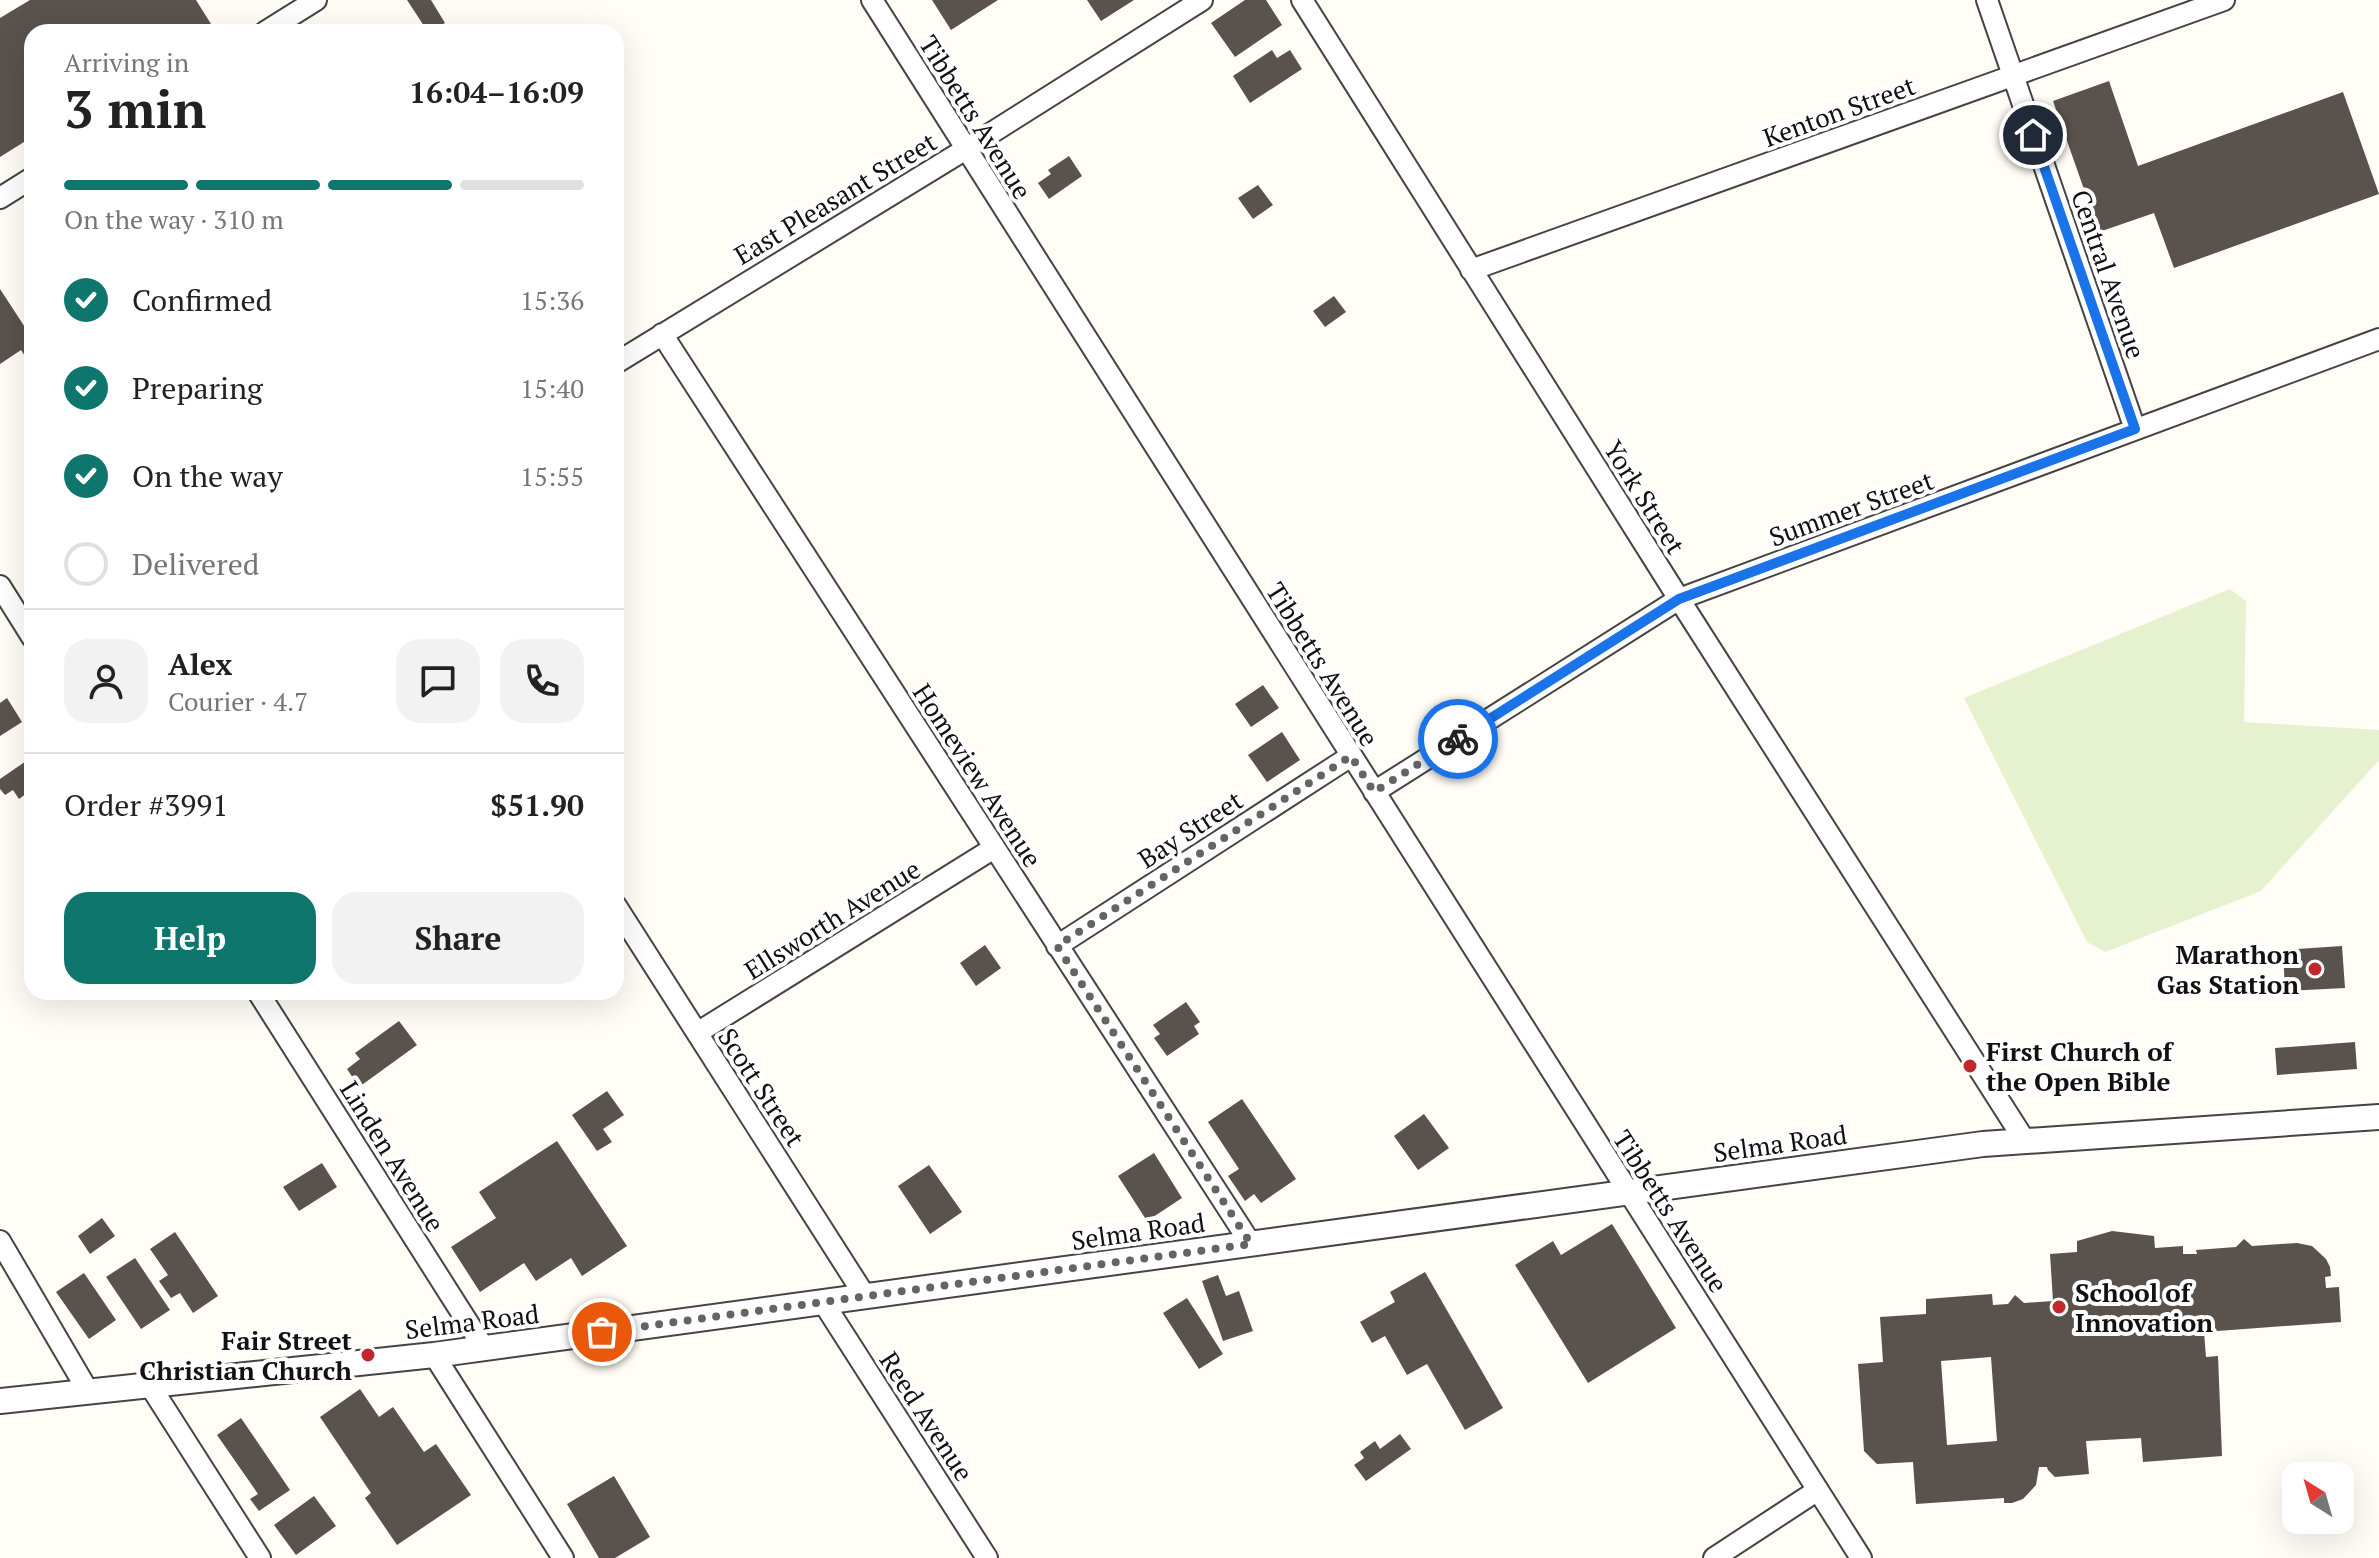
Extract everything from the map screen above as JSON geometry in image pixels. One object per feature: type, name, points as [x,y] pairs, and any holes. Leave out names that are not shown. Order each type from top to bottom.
[{"type":"street","points":[[278,24],[316,0]]},
{"type":"street","name":"Tibbetts Avenue","points":[[872,0],[1861,1558]]},
{"type":"street","name":"East Pleasant Street","points":[[624,358],[966,149],[1202,0]]},
{"type":"street","name":"York Street","points":[[1302,0],[2025,1141]]},
{"type":"street","name":"Central Avenue","points":[[1987,0],[2135,429]]},
{"type":"street","name":"Kenton Street","points":[[1471,270],[2224,0]]},
{"type":"street","points":[[0,198],[24,183]]},
{"type":"street","name":"Homeview Avenue","points":[[662,334],[1251,1244]]},
{"type":"street","name":"Summer Street","points":[[1374,792],[1679,599],[2379,339]]},
{"type":"street","points":[[0,586],[21,621]]},
{"type":"street","name":"Bay Street","points":[[1057,946],[1351,756]]},
{"type":"street","name":"Ellsworth Avenue","points":[[697,1033],[994,848]]},
{"type":"street","name":"Scott Street","points":[[624,919],[865,1296]]},
{"type":"street","name":"Linden Avenue","points":[[263,1000],[484,1348]]},
{"type":"street","name":"Selma Road","points":[[0,1401],[434,1355],[1983,1144],[2379,1117]]},
{"type":"street","points":[[0,1241],[88,1391]]},
{"type":"street","name":"Reed Avenue","points":[[823,1302],[987,1558]]},
{"type":"street","points":[[434,1355],[563,1558]]},
{"type":"street","points":[[149,1384],[260,1558]]},
{"type":"street","points":[[1714,1558],[1818,1490]]},
{"type":"green space","points":[[2230,589],[2246,601],[2244,722],[2379,730],[2379,760],[2261,891],[2105,952],[2087,942],[1964,698]]},
{"type":"building","points":[[30,0],[196,0],[211,24],[24,24],[24,142],[0,157],[0,18]]},
{"type":"building","points":[[407,0],[431,0],[445,23],[423,24]]},
{"type":"building","points":[[932,0],[998,0],[951,30]]},
{"type":"building","points":[[1087,0],[1134,0],[1101,21]]},
{"type":"building","points":[[1245,0],[1266,0],[1282,25],[1235,57],[1211,23]]},
{"type":"building","points":[[1272,50],[1277,58],[1290,50],[1302,69],[1250,103],[1233,76]]},
{"type":"building","points":[[2109,81],[2138,166],[2343,92],[2379,194],[2174,268],[2154,213],[2099,232],[2053,101]]},
{"type":"building","points":[[1069,156],[1082,176],[1049,199],[1038,183],[1051,174],[1048,170]]},
{"type":"building","points":[[1258,185],[1273,205],[1253,219],[1238,198]]},
{"type":"building","points":[[0,289],[24,326],[24,355],[21,350],[0,364]]},
{"type":"building","points":[[1334,296],[1346,312],[1325,327],[1313,311]]},
{"type":"building","points":[[1263,685],[1279,708],[1251,727],[1235,704]]},
{"type":"building","points":[[7,698],[22,722],[0,736],[0,703]]},
{"type":"building","points":[[1282,732],[1300,760],[1267,782],[1248,755]]},
{"type":"building","points":[[24,762],[24,795],[19,799],[13,790],[5,795],[0,789],[0,779]]},
{"type":"building","points":[[985,945],[1001,968],[976,986],[960,963]]},
{"type":"building","points":[[2342,946],[2345,988],[2285,991],[2283,950]]},
{"type":"building","points":[[1186,1002],[1200,1022],[1194,1026],[1199,1034],[1167,1056],[1154,1038],[1160,1034],[1153,1025]]},
{"type":"building","points":[[399,1021],[417,1045],[359,1087],[347,1069],[360,1059],[355,1053]]},
{"type":"building","points":[[2355,1042],[2357,1069],[2277,1075],[2275,1048]]},
{"type":"building","points":[[607,1091],[624,1115],[603,1129],[612,1142],[597,1151],[572,1115]]},
{"type":"building","points":[[1242,1099],[1296,1179],[1261,1203],[1254,1194],[1245,1201],[1228,1176],[1239,1169],[1208,1122]]},
{"type":"building","points":[[1424,1114],[1449,1148],[1418,1170],[1394,1136]]},
{"type":"building","points":[[557,1141],[627,1246],[582,1276],[571,1258],[536,1281],[524,1263],[480,1292],[451,1247],[496,1218],[479,1192]]},
{"type":"building","points":[[1154,1153],[1182,1198],[1147,1221],[1118,1176]]},
{"type":"building","points":[[322,1163],[337,1187],[299,1211],[283,1187]]},
{"type":"building","points":[[929,1165],[962,1212],[930,1234],[898,1186]]},
{"type":"building","points":[[102,1218],[115,1236],[90,1254],[78,1236]]},
{"type":"building","points":[[1612,1224],[1676,1328],[1588,1383],[1515,1265],[1553,1241],[1561,1255]]},
{"type":"building","points":[[2112,1231],[2154,1236],[2155,1248],[2183,1246],[2183,1254],[2236,1247],[2244,1239],[2252,1246],[2297,1243],[2312,1246],[2330,1267],[2331,1276],[2325,1277],[2326,1288],[2339,1287],[2341,1322],[2204,1332],[2206,1357],[2218,1356],[2222,1456],[2143,1462],[2141,1438],[2086,1441],[2089,1474],[2055,1477],[2047,1467],[2039,1467],[2036,1485],[2023,1499],[2012,1503],[2004,1503],[2004,1498],[1916,1504],[1913,1462],[1877,1464],[1864,1451],[1858,1364],[1883,1362],[1880,1317],[1926,1314],[1926,1299],[1992,1294],[1993,1305],[2008,1304],[2015,1295],[2024,1303],[2053,1301],[2050,1254],[2077,1252],[2077,1241]],"holes":[[[1991,1357],[1997,1441],[1947,1445],[1941,1361]]]},
{"type":"building","points":[[175,1232],[218,1296],[193,1313],[180,1293],[171,1298],[159,1281],[168,1275],[150,1249]]},
{"type":"building","points":[[135,1258],[170,1310],[141,1329],[106,1277]]},
{"type":"building","points":[[1425,1272],[1503,1408],[1465,1430],[1427,1364],[1407,1375],[1385,1336],[1372,1343],[1360,1322],[1395,1302],[1390,1292]]},
{"type":"building","points":[[84,1273],[116,1320],[89,1339],[56,1292]]},
{"type":"building","points":[[1218,1275],[1226,1296],[1239,1291],[1253,1331],[1223,1341],[1202,1281]]},
{"type":"building","points":[[1187,1298],[1223,1354],[1199,1369],[1163,1313]]},
{"type":"building","points":[[360,1389],[379,1417],[393,1407],[424,1452],[436,1444],[471,1495],[397,1545],[365,1498],[371,1493],[320,1417]]},
{"type":"building","points":[[241,1418],[290,1490],[259,1511],[250,1499],[258,1494],[217,1435]]},
{"type":"building","points":[[1400,1434],[1411,1449],[1366,1481],[1354,1465],[1364,1458],[1360,1452],[1375,1441],[1380,1449]]},
{"type":"building","points":[[614,1476],[650,1537],[615,1558],[599,1558],[567,1504]]},
{"type":"building","points":[[314,1496],[336,1526],[296,1555],[274,1525]]},
{"type":"way so far","points":[[602,1332],[1251,1244],[1057,946],[1351,756],[1374,792],[1458,739]]},
{"type":"place","name":"Marathon Gas Station","points":[[2315,969]]},
{"type":"place","name":"First Church of the Open Bible","points":[[1970,1066]]},
{"type":"place","name":"School of Innovation","points":[[2059,1307]]},
{"type":"place","name":"Fair Street Christian Church","points":[[368,1355]]},
{"type":"route","points":[[1458,739],[1679,599],[2135,429],[2033,135]]}]
